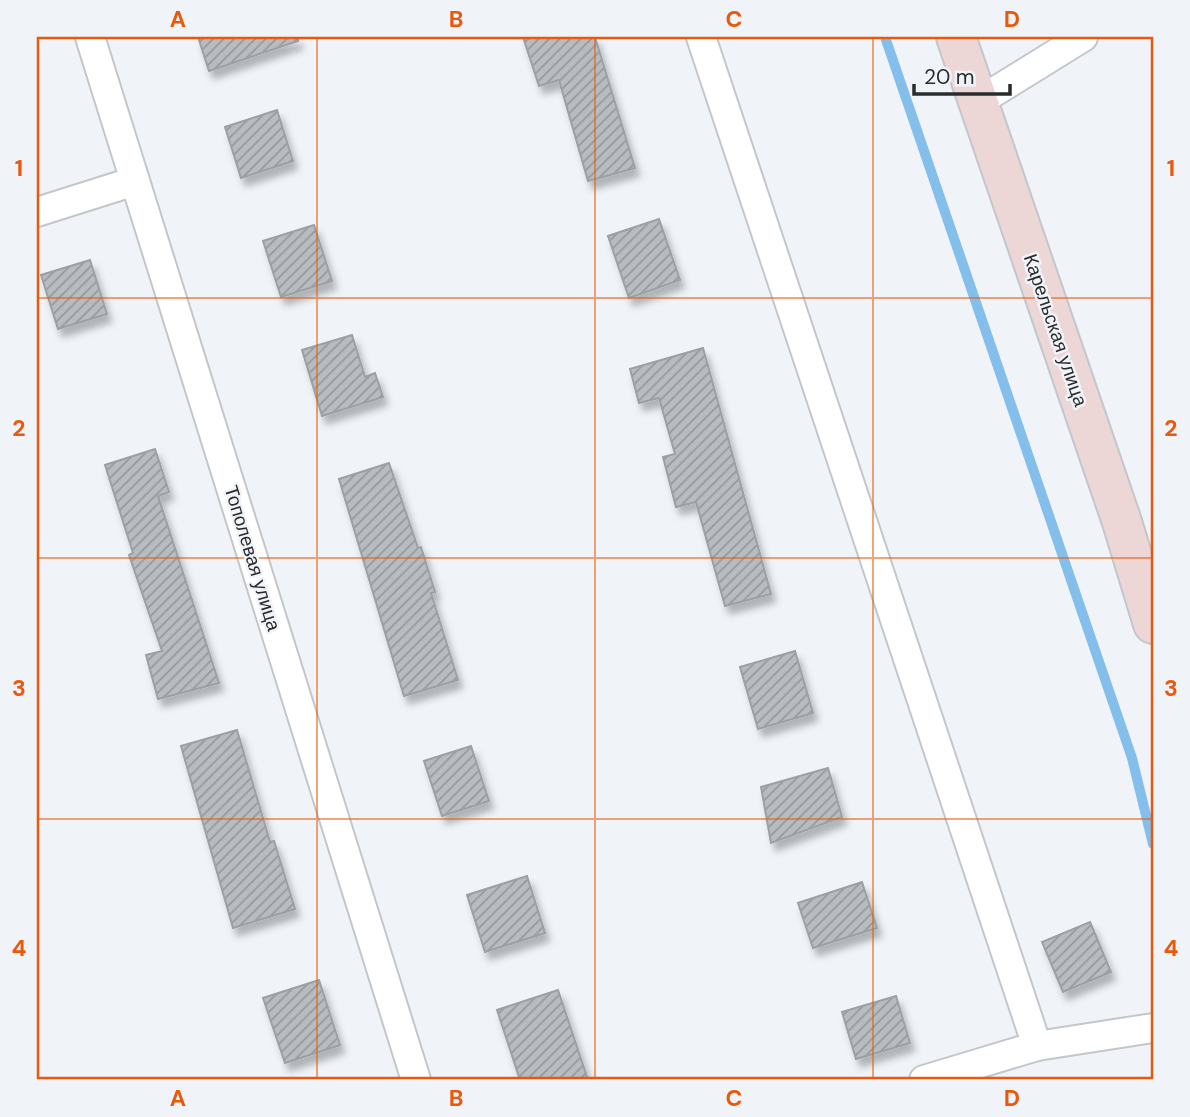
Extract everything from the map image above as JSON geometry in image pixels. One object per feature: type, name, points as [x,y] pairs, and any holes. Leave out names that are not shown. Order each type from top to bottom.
[{"type":"main road","name":"Карельская улица","points":[[956,37],[1118,509],[1153,624]]},
{"type":"street","name":"Тополевая улица","points":[[90,37],[416,1080]]},
{"type":"street","points":[[701,37],[1037,1046]]},
{"type":"street","points":[[978,102],[1083,37]]},
{"type":"street","points":[[37,212],[135,181]]},
{"type":"street","points":[[924,1080],[1037,1046],[1153,1028]]},
{"type":"building","points":[[198,37],[298,37],[298,41],[209,71]]},
{"type":"building","points":[[523,37],[595,37],[635,168],[588,181],[559,80],[539,86]]},
{"type":"building","points":[[277,110],[293,161],[241,178],[225,127]]},
{"type":"building","points":[[659,219],[680,280],[629,298],[608,236]]},
{"type":"building","points":[[314,225],[332,281],[281,297],[263,241]]},
{"type":"building","points":[[90,260],[107,314],[58,329],[41,275]]},
{"type":"building","points":[[352,335],[365,377],[375,373],[383,397],[322,416],[302,350]]},
{"type":"building","points":[[703,348],[771,594],[725,606],[696,502],[676,507],[663,457],[675,454],[659,398],[639,403],[630,369]]},
{"type":"building","points":[[155,449],[169,492],[158,496],[219,683],[158,699],[146,655],[162,651],[129,555],[133,553],[105,465]]},
{"type":"building","points":[[389,463],[418,548],[421,547],[435,592],[431,593],[458,680],[404,696],[339,479]]},
{"type":"building","points":[[795,651],[813,713],[758,729],[740,667]]},
{"type":"building","points":[[237,730],[270,842],[274,841],[295,909],[233,928],[181,746]]},
{"type":"building","points":[[471,746],[489,801],[442,816],[424,761]]},
{"type":"building","points":[[828,768],[842,817],[771,843],[761,787]]},
{"type":"building","points":[[527,876],[545,933],[485,952],[467,895]]},
{"type":"building","points":[[862,882],[877,928],[813,948],[798,903]]},
{"type":"building","points":[[1090,922],[1111,972],[1063,992],[1042,942]]},
{"type":"building","points":[[319,980],[340,1045],[285,1063],[263,998]]},
{"type":"building","points":[[558,990],[588,1080],[520,1080],[497,1010]]},
{"type":"building","points":[[896,996],[910,1043],[856,1059],[842,1012]]},
{"type":"waterway","points":[[885,37],[1132,758],[1153,844]]}]
